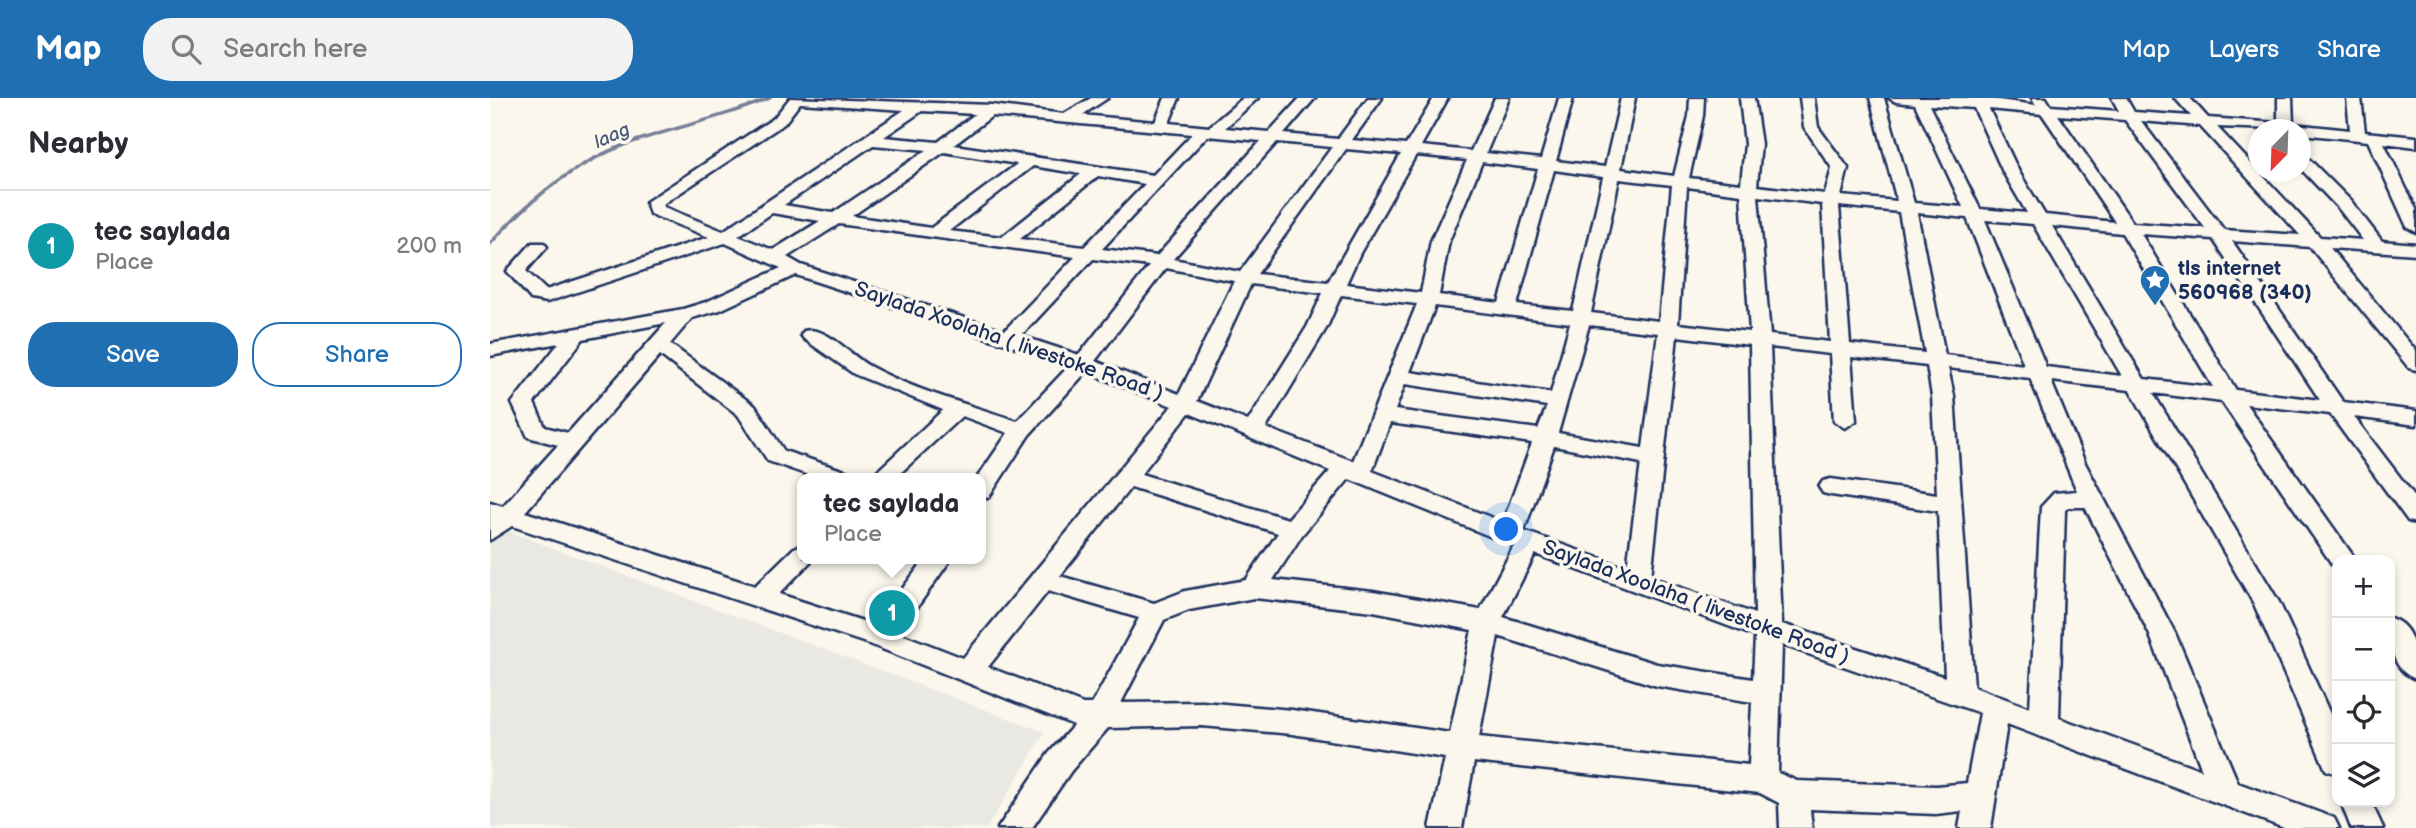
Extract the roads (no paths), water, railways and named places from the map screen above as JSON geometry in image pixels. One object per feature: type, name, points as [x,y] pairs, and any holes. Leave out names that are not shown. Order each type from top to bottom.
[{"type":"street","points":[[490,350],[685,314],[713,306],[785,263],[836,219],[898,179],[1009,98]]},
{"type":"street","points":[[1064,120],[1101,98]]},
{"type":"street","points":[[1159,129],[1172,98]]},
{"type":"street","points":[[1007,340],[1088,252],[1207,132],[1251,98]]},
{"type":"street","points":[[986,483],[1021,430],[1083,363],[1161,262],[1307,98]]},
{"type":"street","points":[[968,672],[1128,478],[1185,404],[1245,278],[1375,98]]},
{"type":"street","points":[[1253,431],[1317,327],[1351,253],[1441,98]]},
{"type":"street","points":[[1254,588],[1293,529],[1354,470],[1383,415],[1429,298],[1440,241],[1502,98]]},
{"type":"street","points":[[1507,308],[1566,98]]},
{"type":"street","points":[[1446,828],[1487,622],[1519,538],[1559,401],[1581,317],[1628,98]]},
{"type":"street","points":[[1638,583],[1668,328],[1681,180],[1696,116],[1697,98]]},
{"type":"street","points":[[1747,98],[1754,144],[1749,188],[1758,278],[1769,630],[1763,780]]},
{"type":"street","points":[[1807,98],[1811,127],[1840,168],[1837,188],[1830,200],[1845,421]]},
{"type":"street","points":[[1877,98],[1907,207],[1943,396],[1960,694]]},
{"type":"street","points":[[1896,98],[2044,104],[2248,126]]},
{"type":"street","points":[[2119,98],[2220,235],[2336,408],[2416,515]]},
{"type":"street","points":[[2182,98],[2313,239],[2416,364]]},
{"type":"street","points":[[2285,98],[2285,119]]},
{"type":"street","points":[[2354,98],[2366,136],[2416,227]]},
{"type":"street","points":[[785,263],[682,223],[656,210],[654,202],[769,128],[796,99],[918,103],[1064,120],[1475,156],[1830,200],[1974,214],[2127,228],[2416,248]]},
{"type":"street","points":[[1919,99],[1974,214],[2074,463],[2162,633],[2227,794]]},
{"type":"street","points":[[1978,102],[2011,172],[2266,602],[2332,750]]},
{"type":"street","points":[[538,247],[516,271],[538,295],[547,296],[724,238],[872,140],[918,103]]},
{"type":"street","points":[[2044,104],[2127,228],[2227,393],[2340,555]]},
{"type":"street","points":[[2311,131],[2416,142]]},
{"type":"street","points":[[872,140],[940,147],[1160,181]]},
{"type":"street","points":[[934,234],[1030,162]]},
{"type":"street","points":[[2311,170],[2345,205],[2375,244]]},
{"type":"street","points":[[1005,243],[1093,172]]},
{"type":"street","points":[[772,208],[934,234],[1161,262],[1245,278],[2227,393],[2416,418]]},
{"type":"street","name":"Saylada Xoolaha ( livestoke Road )","points":[[785,263],[1007,340],[1083,363],[1638,583],[1960,694],[2323,828]]},
{"type":"street","points":[[685,314],[575,442],[496,519],[761,596],[881,637],[1082,716],[1099,718],[1202,713],[1292,722],[1463,748],[1763,780],[1794,794],[1936,800],[1979,795]]},
{"type":"street","points":[[575,442],[536,432],[523,403],[577,333]]},
{"type":"street","points":[[811,335],[861,370],[1021,430]]},
{"type":"street","points":[[660,345],[747,411],[762,439],[776,456],[825,473]]},
{"type":"street","points":[[1397,376],[1559,401]]},
{"type":"street","points":[[886,473],[959,407]]},
{"type":"street","points":[[1383,415],[1548,438],[1651,457]]},
{"type":"street","points":[[1128,478],[1293,529]]},
{"type":"street","points":[[1831,487],[1948,504]]},
{"type":"street","points":[[2044,726],[2053,507],[2062,499],[2092,499]]},
{"type":"street","points":[[761,596],[797,560]]},
{"type":"street","points":[[881,637],[935,564]]},
{"type":"street","points":[[1042,580],[1156,613],[1185,601],[1254,588],[1373,601],[1487,622],[1657,675],[1767,693]]},
{"type":"street","points":[[1014,828],[1060,762],[1099,718],[1156,613]]},
{"type":"street","points":[[2395,636],[2416,668]]},
{"type":"street","points":[[1976,828],[1979,795],[1995,708]]},
{"type":"street","points":[[1794,794],[1796,828]]},
{"type":"street","points":[[2358,807],[2367,828]]},
{"type":"waterway","name":"laag","points":[[490,244],[552,185],[607,152],[770,98]]},
{"type":"place","name":"tls internet 560968 (340)","points":[[2155,307]]},
{"type":"place","name":"tec saylada","points":[[892,613]]}]
